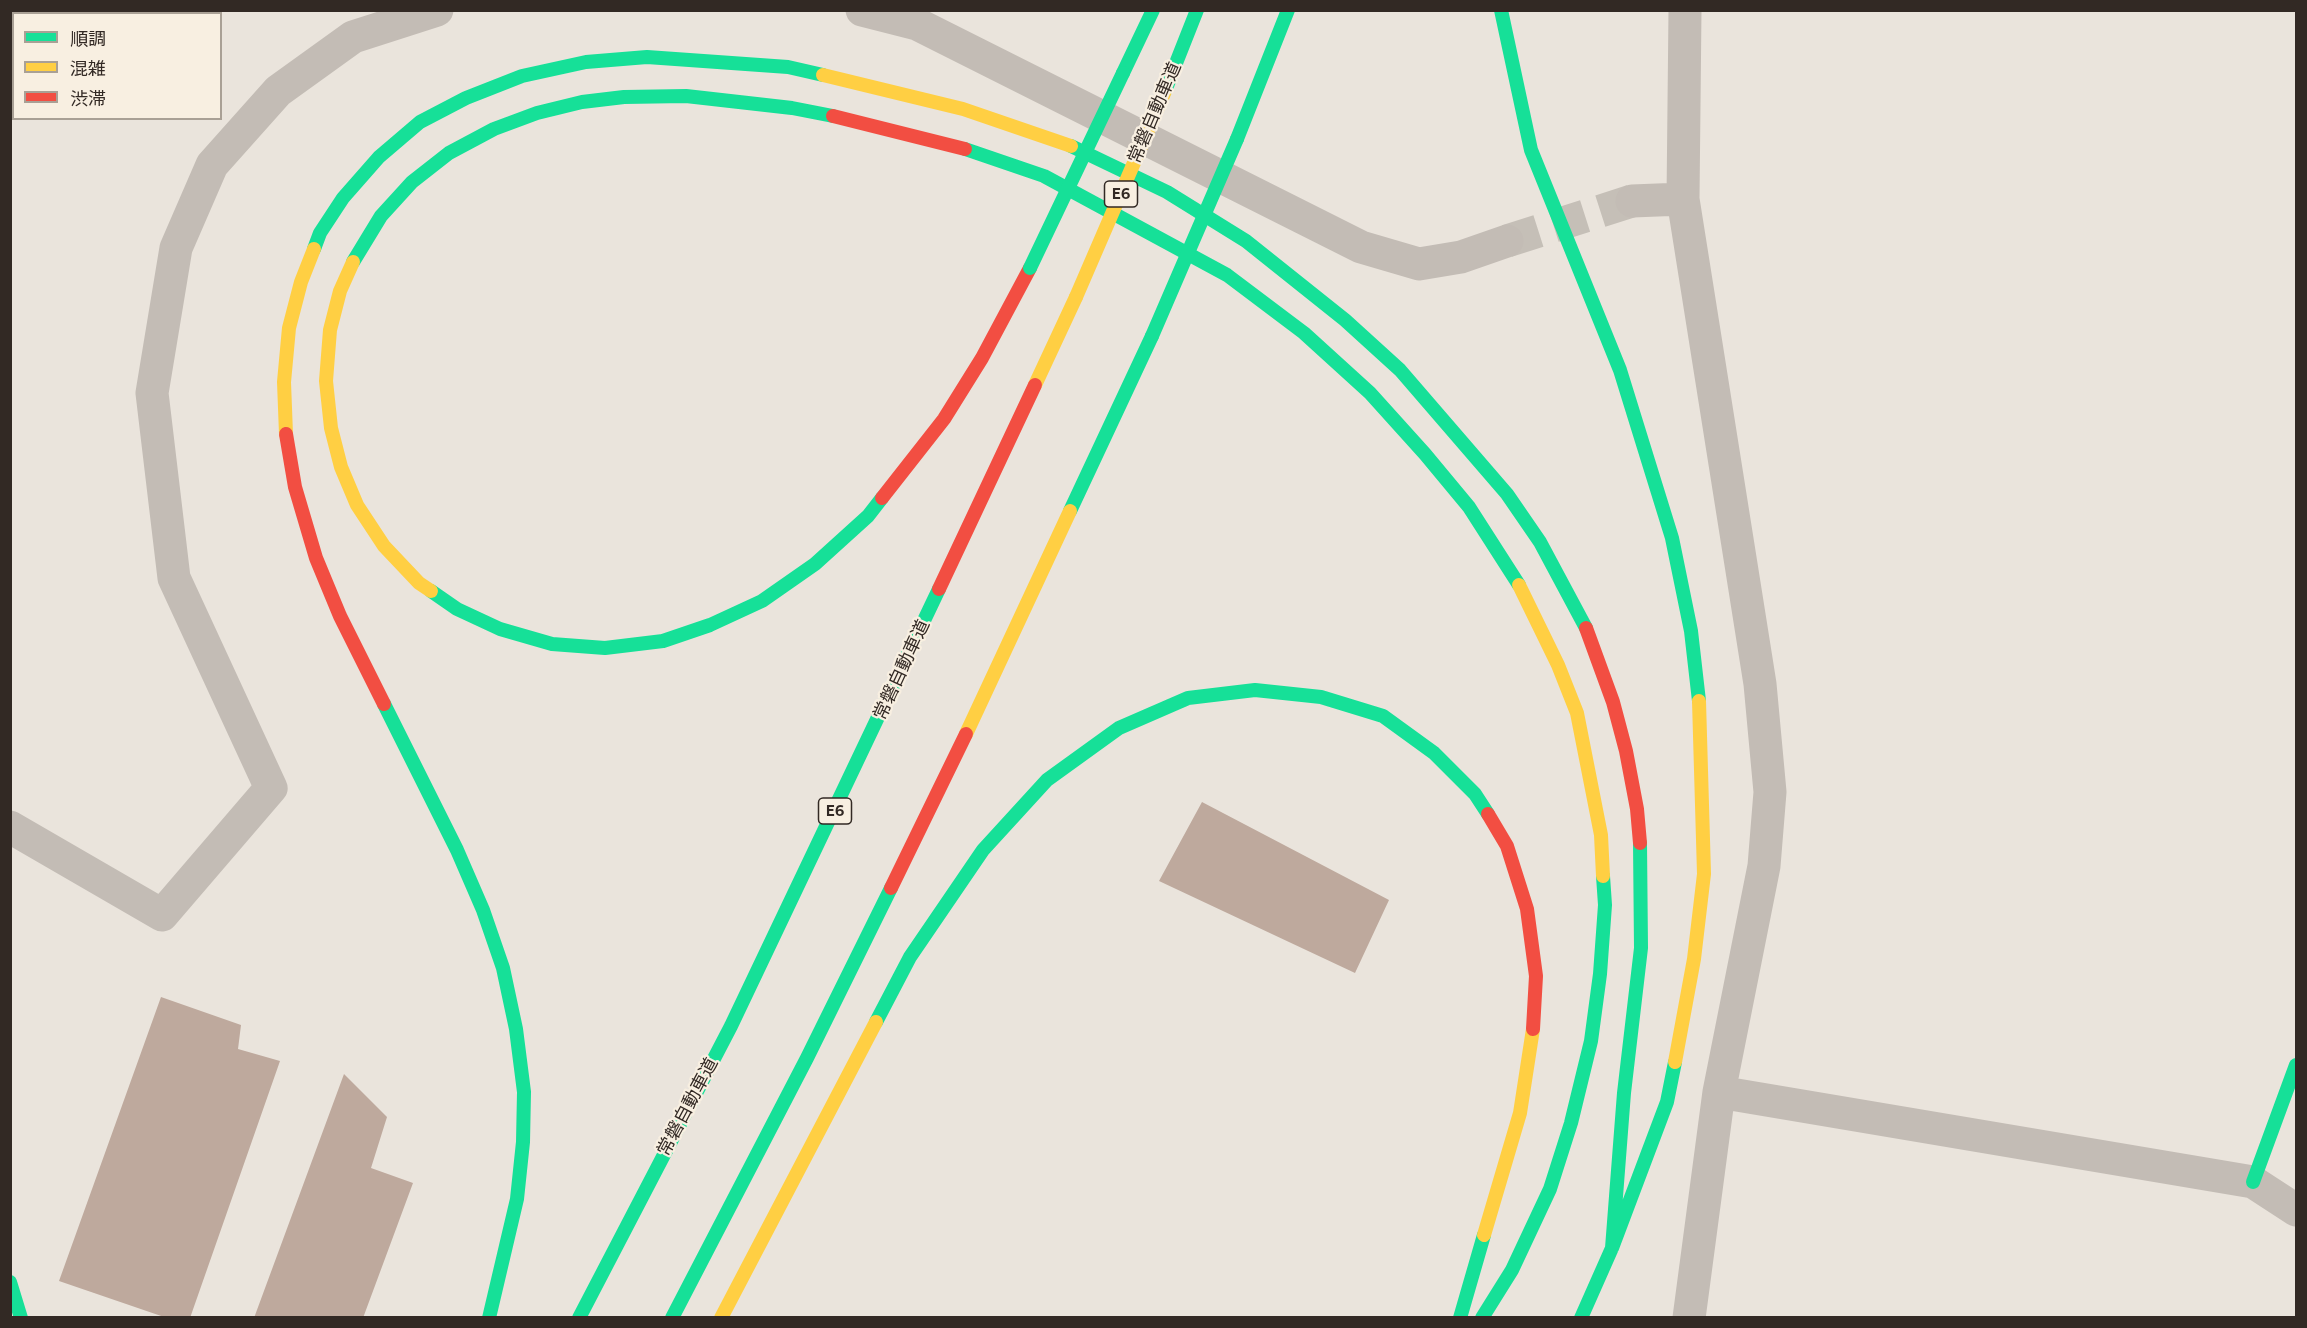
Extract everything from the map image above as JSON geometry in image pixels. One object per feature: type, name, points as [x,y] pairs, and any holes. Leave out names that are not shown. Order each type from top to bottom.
[{"type":"main road","points":[[1153,10],[1123,73],[1030,268],[982,358],[944,419],[868,516],[815,564],[762,602],[710,625],[663,641],[605,648],[552,644],[500,629],[457,609],[419,583],[384,546],[357,505],[341,467],[331,428],[326,381],[330,330],[345,281],[357,253],[381,216],[412,182],[449,153],[494,129],[537,113],[582,102],[624,97],[686,96],[792,108],[872,124],[994,158],[1044,176],[1227,275],[1304,333],[1370,393],[1425,454],[1469,507],[1504,560],[1535,615],[1558,664],[1576,713],[1592,784],[1601,835],[1605,905],[1600,974],[1591,1041],[1571,1123],[1550,1189],[1512,1270],[1482,1317]]},
{"type":"main road","name":"常磐自動車道","points":[[579,1317],[731,1026],[852,776],[1076,297],[1165,91],[1197,10]]},
{"type":"main road","points":[[672,1317],[807,1058],[927,816],[1152,336],[1237,139],[1288,10]]},
{"type":"main road","points":[[1502,10],[1511,66],[1531,150],[1620,370],[1672,538],[1691,631],[1702,723],[1704,874],[1694,960],[1667,1102],[1612,1248],[1581,1317]]},
{"type":"main road","points":[[489,1317],[517,1199],[523,1142],[524,1092],[512,1008],[503,968],[462,860],[340,616],[316,558],[295,487],[285,429],[285,382],[289,328],[301,282],[320,233],[343,198],[379,157],[420,122],[466,98],[522,76],[586,62],[647,57],[788,68],[963,108],[1060,141],[1167,192],[1246,241],[1336,313],[1400,370],[1469,447],[1507,494],[1540,542],[1582,617],[1613,702],[1626,751],[1637,809],[1641,862],[1641,948],[1624,1093],[1612,1248]]},
{"type":"main road","points":[[721,1317],[910,957],[983,850],[1047,780],[1119,728],[1188,698],[1255,690],[1321,697],[1383,716],[1434,753],[1475,794],[1507,846],[1527,909],[1536,976],[1533,1038],[1520,1113],[1460,1317]]},
{"type":"main road","points":[[2253,1182],[2296,1065]]},
{"type":"main road","points":[[10,1282],[21,1317]]},
{"type":"street","points":[[10,827],[162,915],[271,788],[174,578],[152,393],[176,248],[212,165],[278,91],[353,37],[437,10]]},
{"type":"street","points":[[862,10],[917,24],[1361,247],[1419,264],[1461,257],[1507,241]]},
{"type":"street","points":[[1684,10],[1683,199],[1760,684],[1770,792],[1764,866],[1719,1092],[1689,1317]]},
{"type":"street","points":[[1632,201],[1683,199]]},
{"type":"street","points":[[1719,1092],[2253,1182],[2296,1210]]},
{"type":"building","points":[[1202,802],[1389,900],[1355,973],[1159,881]]},
{"type":"building","points":[[161,997],[241,1025],[238,1049],[280,1061],[190,1318],[167,1318],[59,1281]]},
{"type":"building","points":[[344,1074],[387,1117],[371,1168],[413,1183],[363,1318],[254,1318]]},
{"type":"tunnel","points":[[1507,241],[1632,201]]},
{"type":"traffic: fast","points":[[1123,73],[1153,10]]},
{"type":"traffic: fast","points":[[1165,91],[1197,10]]},
{"type":"traffic: fast","points":[[1237,139],[1288,10]]},
{"type":"traffic: fast","points":[[1501,10],[1531,150],[1620,370],[1672,538],[1691,631],[1699,701]]},
{"type":"traffic: fast","points":[[314,249],[320,233],[343,198],[379,157],[420,122],[466,98],[522,76],[586,62],[647,57],[788,67],[823,75]]},
{"type":"traffic: fast","points":[[1030,268],[1123,73]]},
{"type":"traffic: fast","points":[[353,262],[381,216],[412,182],[449,153],[494,129],[537,113],[582,102],[624,97],[686,96],[792,108],[833,116]]},
{"type":"traffic: fast","points":[[1152,336],[1237,139]]},
{"type":"traffic: fast","points":[[1071,146],[1167,192],[1246,241],[1345,320],[1400,370],[1507,494],[1540,542],[1586,628]]},
{"type":"traffic: fast","points":[[965,149],[1044,176],[1227,275],[1304,333],[1370,393],[1425,454],[1469,507],[1519,585]]},
{"type":"traffic: fast","points":[[1070,511],[1152,336]]},
{"type":"traffic: fast","points":[[431,591],[457,609],[500,629],[552,644],[605,648],[663,641],[710,625],[762,601],[815,564],[868,516],[882,498]]},
{"type":"traffic: fast","points":[[579,1318],[731,1026],[939,589]]},
{"type":"traffic: fast","points":[[876,1022],[910,957],[983,850],[1047,780],[1119,728],[1188,698],[1255,690],[1321,697],[1383,716],[1434,753],[1475,794],[1488,814]]},
{"type":"traffic: fast","points":[[384,704],[457,850],[483,910],[503,968],[516,1029],[524,1092],[523,1142],[517,1199],[489,1318]]},
{"type":"traffic: fast","points":[[1612,1248],[1624,1093],[1641,948],[1640,843]]},
{"type":"traffic: fast","points":[[1482,1318],[1512,1270],[1550,1189],[1571,1123],[1591,1041],[1600,974],[1605,905],[1603,876]]},
{"type":"traffic: fast","points":[[672,1318],[807,1058],[891,888]]},
{"type":"traffic: fast","points":[[1581,1318],[1612,1248],[1667,1102],[1675,1062]]},
{"type":"traffic: fast","points":[[2253,1182],[2296,1065]]},
{"type":"traffic: fast","points":[[1460,1318],[1484,1235]]},
{"type":"traffic: fast","points":[[10,1282],[21,1318]]},
{"type":"traffic: slow","points":[[823,75],[963,109],[1071,146]]},
{"type":"traffic: slow","points":[[1076,297],[1165,91]]},
{"type":"traffic: slow","points":[[286,434],[284,382],[289,328],[301,282],[314,249]]},
{"type":"traffic: slow","points":[[353,262],[340,291],[330,330],[326,381],[331,428],[341,467],[357,505],[384,546],[419,583],[431,591]]},
{"type":"traffic: slow","points":[[1035,385],[1076,297]]},
{"type":"traffic: slow","points":[[966,734],[1070,511]]},
{"type":"traffic: slow","points":[[1519,585],[1558,665],[1577,713],[1601,835],[1603,876]]},
{"type":"traffic: slow","points":[[1675,1062],[1694,959],[1704,874],[1699,701]]},
{"type":"traffic: slow","points":[[721,1318],[876,1022]]},
{"type":"traffic: slow","points":[[1484,1235],[1520,1113],[1533,1029]]},
{"type":"traffic: jam","points":[[833,116],[965,149]]},
{"type":"traffic: jam","points":[[882,498],[944,419],[982,358],[1030,268]]},
{"type":"traffic: jam","points":[[939,589],[1035,385]]},
{"type":"traffic: jam","points":[[286,434],[295,487],[316,558],[340,616],[384,704]]},
{"type":"traffic: jam","points":[[1586,628],[1613,702],[1626,751],[1637,809],[1640,843]]},
{"type":"traffic: jam","points":[[891,888],[966,734]]},
{"type":"traffic: jam","points":[[1488,814],[1507,846],[1527,909],[1536,976],[1533,1029]]}]
